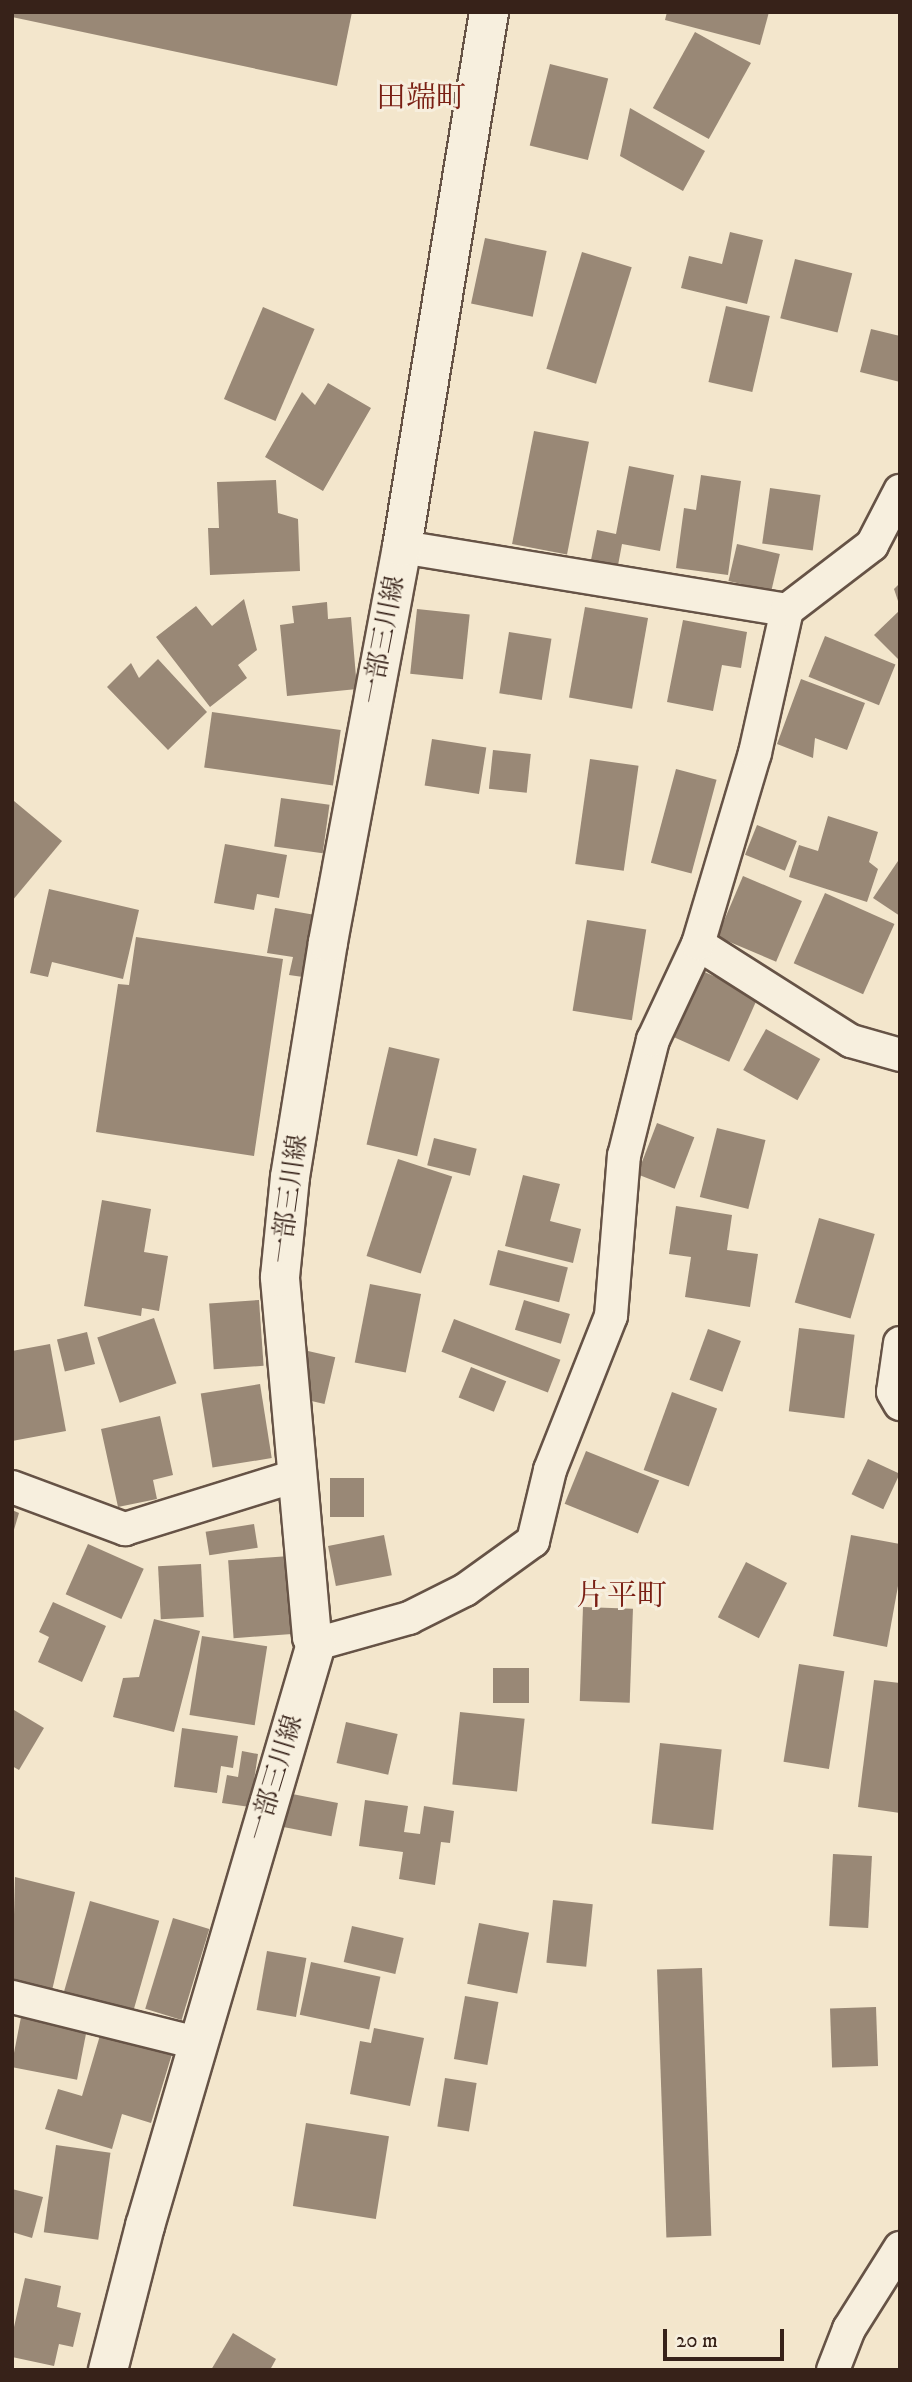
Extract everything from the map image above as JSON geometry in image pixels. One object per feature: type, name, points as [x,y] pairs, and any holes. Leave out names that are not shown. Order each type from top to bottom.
[{"type":"main road","name":"一部三川線","points":[[102,2363],[316,1644],[312,1637],[279,1277],[290,1177],[328,942],[402,547],[489,12]]},
{"type":"street","points":[[316,1644],[409,1618],[465,1590],[533,1541],[550,1470],[611,1316],[624,1156],[653,1040],[698,944],[755,753],[788,610],[872,545],[900,491]]},
{"type":"street","points":[[402,547],[788,610]]},
{"type":"street","points":[[698,944],[851,1041],[900,1055]]},
{"type":"street","points":[[900,1343],[893,1392],[900,1404]]},
{"type":"street","points":[[12,1487],[125,1529],[298,1475]]},
{"type":"street","points":[[12,1997],[197,2043]]},
{"type":"street","points":[[833,2370],[849,2329],[900,2248]]},
{"type":"building","points":[[12,12],[352,12],[337,86],[12,17]]},
{"type":"building","points":[[667,12],[769,12],[760,45],[665,20]]},
{"type":"building","points":[[695,32],[751,63],[709,139],[653,108]]},
{"type":"building","points":[[550,64],[608,79],[588,160],[530,146]]},
{"type":"building","points":[[630,108],[705,151],[683,191],[620,156]]},
{"type":"building","points":[[730,232],[763,240],[747,304],[681,288],[689,256],[722,264]]},
{"type":"building","points":[[485,238],[547,251],[533,317],[471,304]]},
{"type":"building","points":[[582,252],[632,267],[596,384],[546,369]]},
{"type":"building","points":[[795,259],[852,273],[837,332],[780,318]]},
{"type":"building","points":[[726,306],[770,316],[752,392],[708,382]]},
{"type":"building","points":[[263,307],[315,329],[275,421],[224,399]]},
{"type":"building","points":[[871,329],[900,336],[900,382],[860,372]]},
{"type":"building","points":[[328,383],[371,408],[323,491],[265,457],[302,392],[315,405]]},
{"type":"building","points":[[534,431],[589,442],[567,555],[512,544]]},
{"type":"building","points":[[629,466],[674,475],[660,551],[622,544],[616,576],[589,570],[597,530],[616,534]]},
{"type":"building","points":[[701,475],[741,481],[728,575],[676,568],[684,508],[696,510]]},
{"type":"building","points":[[276,480],[278,513],[298,519],[300,571],[210,575],[208,528],[219,528],[217,482]]},
{"type":"building","points":[[770,488],[821,495],[813,551],[762,543]]},
{"type":"building","points":[[737,544],[780,554],[771,591],[728,581]]},
{"type":"building","points":[[900,583],[900,604],[899,604],[894,589]]},
{"type":"building","points":[[244,599],[257,650],[238,665],[247,678],[210,707],[156,637],[196,606],[212,626]]},
{"type":"building","points":[[327,602],[328,619],[351,617],[357,689],[287,696],[280,625],[294,623],[292,606]]},
{"type":"building","points":[[585,607],[648,618],[632,709],[569,698]]},
{"type":"building","points":[[417,609],[470,615],[463,679],[410,674]]},
{"type":"building","points":[[900,610],[900,661],[874,635]]},
{"type":"building","points":[[683,620],[747,632],[741,668],[722,665],[713,711],[667,702]]},
{"type":"building","points":[[509,632],[551,639],[542,700],[499,693]]},
{"type":"building","points":[[825,636],[895,664],[879,705],[809,677]]},
{"type":"building","points":[[158,659],[207,712],[168,750],[107,687],[131,663],[139,678]]},
{"type":"building","points":[[801,679],[865,703],[847,750],[815,738],[813,758],[777,744]]},
{"type":"building","points":[[212,712],[341,730],[333,786],[204,767]]},
{"type":"building","points":[[432,739],[486,748],[479,794],[425,785]]},
{"type":"building","points":[[493,750],[531,754],[527,793],[489,789]]},
{"type":"building","points":[[590,759],[639,766],[624,871],[575,864]]},
{"type":"building","points":[[676,769],[717,780],[691,874],[651,863]]},
{"type":"building","points":[[281,798],[330,805],[323,853],[274,847]]},
{"type":"building","points":[[14,801],[62,841],[12,901],[12,803]]},
{"type":"building","points":[[828,816],[878,832],[869,862],[878,869],[867,902],[789,877],[799,845],[818,851]]},
{"type":"building","points":[[757,825],[797,841],[785,871],[745,855]]},
{"type":"building","points":[[225,844],[287,855],[279,898],[257,894],[254,910],[214,903]]},
{"type":"building","points":[[900,858],[900,916],[873,898]]},
{"type":"building","points":[[743,876],[802,901],[776,962],[717,937]]},
{"type":"building","points":[[49,889],[139,910],[123,979],[52,962],[48,977],[30,973]]},
{"type":"building","points":[[825,893],[894,924],[863,994],[794,963]]},
{"type":"building","points":[[275,908],[321,916],[310,978],[289,975],[293,957],[267,953]]},
{"type":"building","points":[[587,920],[646,929],[632,1020],[573,1011]]},
{"type":"building","points":[[136,937],[283,959],[254,1156],[96,1132],[118,984],[129,985]]},
{"type":"building","points":[[700,970],[758,996],[729,1062],[671,1036]]},
{"type":"building","points":[[766,1029],[820,1059],[797,1100],[743,1070]]},
{"type":"building","points":[[389,1047],[440,1059],[417,1156],[367,1144]]},
{"type":"building","points":[[657,1123],[694,1137],[675,1189],[637,1174]]},
{"type":"building","points":[[717,1128],[766,1140],[748,1209],[700,1197]]},
{"type":"building","points":[[434,1138],[477,1149],[470,1176],[427,1165]]},
{"type":"building","points":[[398,1159],[452,1177],[421,1274],[366,1256]]},
{"type":"building","points":[[523,1175],[560,1184],[550,1221],[581,1229],[573,1263],[505,1246]]},
{"type":"building","points":[[102,1200],[151,1209],[144,1252],[168,1256],[159,1311],[142,1308],[141,1316],[84,1306]]},
{"type":"building","points":[[676,1206],[732,1215],[727,1250],[758,1254],[750,1307],[685,1297],[691,1257],[669,1254]]},
{"type":"building","points":[[819,1218],[875,1234],[850,1319],[795,1303]]},
{"type":"building","points":[[498,1250],[568,1267],[559,1302],[489,1285]]},
{"type":"building","points":[[370,1284],[421,1294],[406,1372],[355,1363]]},
{"type":"building","points":[[259,1300],[264,1366],[214,1369],[209,1303]]},
{"type":"building","points":[[524,1300],[570,1314],[561,1344],[515,1330]]},
{"type":"building","points":[[154,1318],[176,1383],[120,1403],[97,1338]]},
{"type":"building","points":[[454,1319],[560,1360],[548,1393],[441,1352]]},
{"type":"building","points":[[799,1328],[855,1335],[844,1418],[789,1411]]},
{"type":"building","points":[[708,1329],[741,1341],[722,1392],[690,1380]]},
{"type":"building","points":[[87,1332],[95,1364],[65,1372],[57,1339]]},
{"type":"building","points":[[50,1344],[66,1431],[12,1441],[12,1351]]},
{"type":"building","points":[[308,1351],[335,1357],[324,1404],[297,1398]]},
{"type":"building","points":[[471,1367],[506,1381],[494,1412],[459,1398]]},
{"type":"building","points":[[260,1384],[272,1458],[212,1467],[201,1393]]},
{"type":"building","points":[[672,1392],[717,1408],[689,1486],[644,1470]]},
{"type":"building","points":[[160,1416],[173,1475],[153,1480],[157,1499],[118,1507],[101,1429]]},
{"type":"building","points":[[586,1451],[659,1481],[638,1533],[565,1504]]},
{"type":"building","points":[[868,1459],[900,1474],[883,1509],[852,1494]]},
{"type":"building","points":[[330,1478],[364,1478],[364,1517],[330,1517]]},
{"type":"building","points":[[12,1510],[19,1513],[13,1533],[12,1533]]},
{"type":"building","points":[[254,1524],[258,1548],[209,1555],[206,1532]]},
{"type":"building","points":[[384,1535],[392,1575],[336,1586],[328,1546]]},
{"type":"building","points":[[851,1535],[900,1544],[900,1575],[887,1647],[833,1636]]},
{"type":"building","points":[[88,1544],[144,1569],[121,1619],[66,1594]]},
{"type":"building","points":[[290,1556],[295,1634],[234,1638],[228,1560]]},
{"type":"building","points":[[746,1562],[787,1583],[759,1638],[718,1617]]},
{"type":"building","points":[[201,1564],[204,1617],[161,1619],[158,1566]]},
{"type":"building","points":[[53,1602],[106,1626],[82,1682],[38,1662],[49,1637],[39,1632]]},
{"type":"building","points":[[583,1607],[633,1609],[630,1703],[580,1701]]},
{"type":"building","points":[[154,1619],[200,1631],[174,1732],[113,1717],[123,1678],[139,1677]]},
{"type":"building","points":[[202,1636],[267,1646],[255,1725],[189,1715]]},
{"type":"building","points":[[799,1664],[844,1671],[829,1769],[784,1762]]},
{"type":"building","points":[[493,1668],[529,1668],[529,1703],[493,1703]]},
{"type":"building","points":[[874,1680],[900,1683],[900,1813],[858,1807]]},
{"type":"building","points":[[14,1710],[44,1728],[19,1770],[12,1766]]},
{"type":"building","points":[[460,1712],[525,1719],[517,1791],[452,1785]]},
{"type":"building","points":[[346,1722],[398,1734],[388,1775],[337,1763]]},
{"type":"building","points":[[182,1728],[238,1736],[233,1768],[221,1766],[217,1793],[174,1787]]},
{"type":"building","points":[[660,1743],[722,1749],[713,1830],[652,1824]]},
{"type":"building","points":[[242,1751],[258,1754],[250,1807],[222,1803],[227,1775],[238,1777]]},
{"type":"building","points":[[282,1792],[338,1803],[331,1836],[276,1825]]},
{"type":"building","points":[[365,1800],[408,1806],[404,1832],[420,1834],[424,1806],[454,1811],[450,1843],[441,1842],[435,1885],[399,1879],[403,1852],[359,1846]]},
{"type":"building","points":[[833,1854],[872,1856],[868,1928],[829,1926]]},
{"type":"building","points":[[15,1877],[75,1892],[50,1999],[12,1990]]},
{"type":"building","points":[[553,1900],[593,1904],[586,1967],[546,1963]]},
{"type":"building","points":[[90,1901],[159,1921],[131,2020],[62,2000]]},
{"type":"building","points":[[173,1918],[209,1929],[182,2020],[145,2009]]},
{"type":"building","points":[[479,1923],[529,1933],[517,1994],[467,1984]]},
{"type":"building","points":[[352,1926],[404,1938],[395,1974],[344,1962]]},
{"type":"building","points":[[267,1951],[306,1958],[296,2017],[257,2010]]},
{"type":"building","points":[[311,1962],[380,1977],[369,2030],[300,2015]]},
{"type":"building","points":[[702,1968],[711,2236],[666,2237],[657,1970]]},
{"type":"building","points":[[465,1996],[498,2002],[487,2065],[454,2059]]},
{"type":"building","points":[[876,2007],[878,2066],[832,2068],[830,2009]]},
{"type":"building","points":[[21,2017],[87,2030],[77,2080],[12,2067]]},
{"type":"building","points":[[374,2028],[424,2038],[410,2106],[350,2094],[360,2041],[371,2043]]},
{"type":"building","points":[[101,2032],[172,2054],[151,2123],[122,2114],[112,2149],[45,2129],[58,2089],[82,2096]]},
{"type":"building","points":[[445,2078],[477,2083],[469,2131],[437,2126]]},
{"type":"building","points":[[306,2123],[389,2136],[376,2219],[293,2206]]},
{"type":"building","points":[[56,2145],[110,2153],[98,2240],[44,2232]]},
{"type":"building","points":[[12,2189],[43,2197],[32,2238],[12,2232]]},
{"type":"building","points":[[25,2278],[61,2286],[57,2307],[81,2313],[73,2347],[59,2344],[54,2366],[12,2357],[12,2336]]},
{"type":"building","points":[[233,2333],[276,2359],[270,2370],[211,2370]]},
{"type":"district","name":"田端町","points":[[421,99]]},
{"type":"district","name":"片平町","points":[[622,1597]]}]
